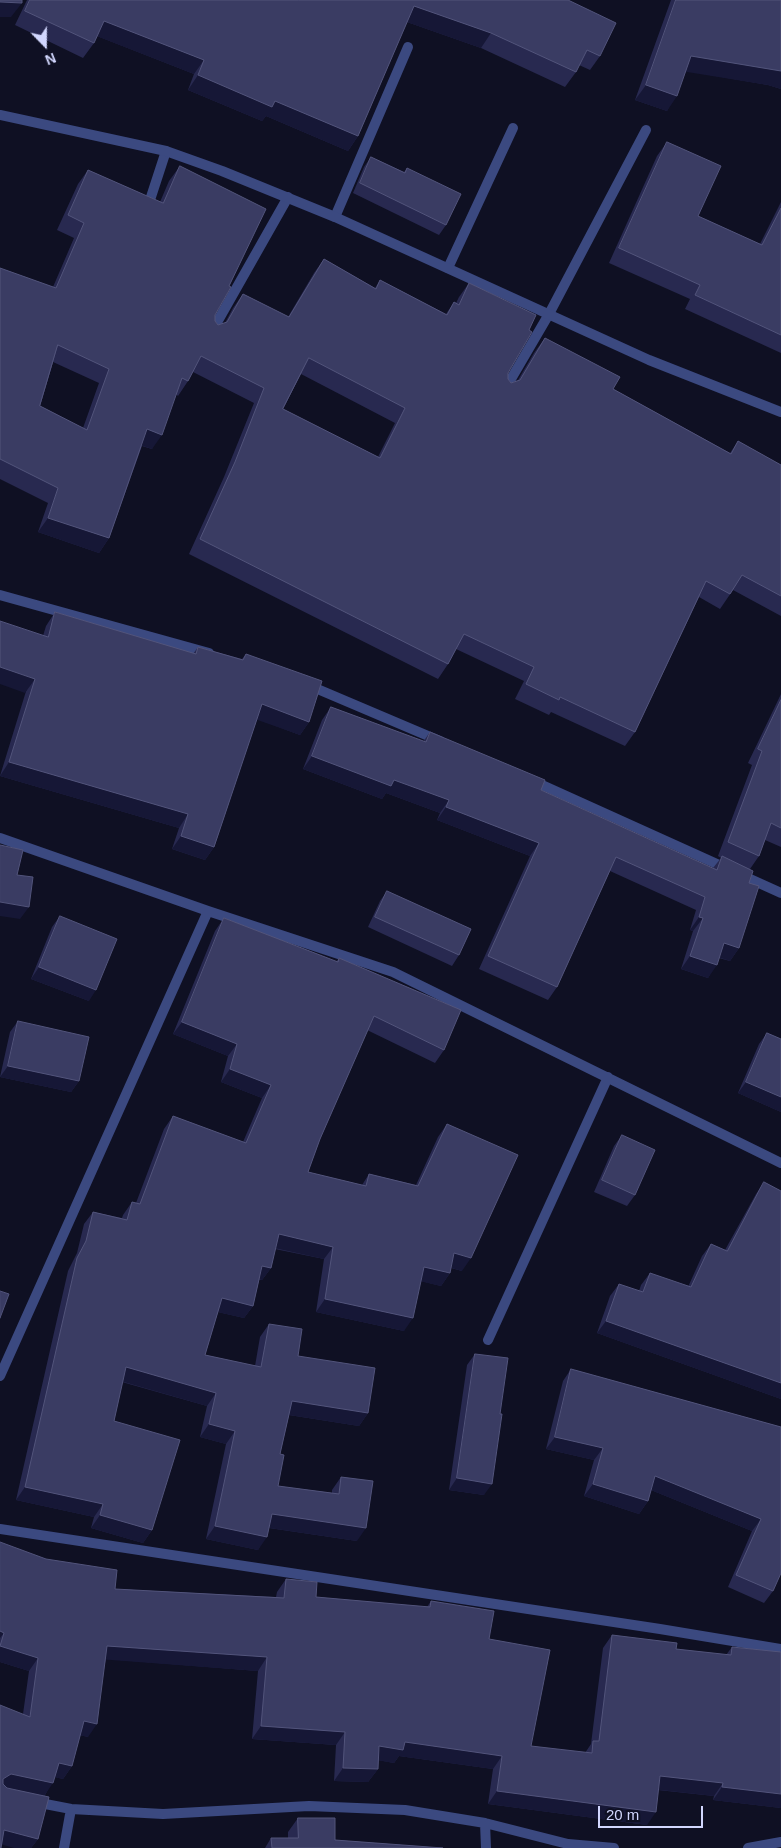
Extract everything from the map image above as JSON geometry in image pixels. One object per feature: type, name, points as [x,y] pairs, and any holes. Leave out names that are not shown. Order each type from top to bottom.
[{"type":"street","points":[[335,216],[408,47]]},
{"type":"street","points":[[0,115],[166,151],[288,197],[335,216],[649,360],[781,412]]},
{"type":"street","points":[[448,268],[513,128]]},
{"type":"street","points":[[504,391],[549,314],[646,130]]},
{"type":"street","points":[[150,200],[166,151]]},
{"type":"street","points":[[211,333],[288,197]]},
{"type":"street","points":[[0,594],[215,655]]},
{"type":"street","points":[[295,680],[450,746]]},
{"type":"street","points":[[522,776],[781,893]]},
{"type":"street","points":[[0,838],[208,911],[393,972],[781,1163]]},
{"type":"street","points":[[0,1376],[208,911]]},
{"type":"street","points":[[488,1340],[608,1077]]},
{"type":"street","points":[[0,1529],[660,1629],[781,1650]]},
{"type":"street","points":[[28,1801],[71,1809],[163,1814],[309,1806],[405,1810],[485,1823],[568,1844],[614,1848]]},
{"type":"street","points":[[64,1848],[71,1809]]},
{"type":"street","points":[[485,1823],[486,1848]]},
{"type":"street","points":[[748,1848],[781,1842]]},
{"type":"building","points":[[0,0],[22,0],[22,3],[0,2]]},
{"type":"building","points":[[30,0],[568,0],[616,23],[600,56],[587,50],[576,72],[491,33],[414,6],[358,136],[275,101],[272,107],[198,75],[204,60],[104,21],[94,43],[25,11]]},
{"type":"building","points":[[676,0],[781,0],[781,71],[691,56],[677,96],[646,85]]},
{"type":"building","points":[[667,142],[721,166],[698,216],[762,245],[781,208],[781,335],[695,295],[700,285],[619,248]]},
{"type":"building","points":[[371,157],[405,173],[407,168],[461,194],[446,225],[360,183]]},
{"type":"building","points":[[180,166],[266,209],[229,286],[231,287],[215,315],[215,321],[218,325],[227,322],[243,294],[289,317],[324,259],[376,289],[380,280],[447,315],[454,302],[459,305],[469,283],[536,315],[529,330],[532,332],[508,373],[508,379],[511,383],[520,380],[545,338],[620,377],[613,389],[731,454],[738,441],[781,465],[781,596],[742,575],[730,594],[706,581],[635,732],[560,697],[559,700],[526,684],[534,667],[464,634],[448,664],[200,539],[235,462],[264,388],[201,356],[188,381],[182,378],[162,435],[147,429],[109,538],[48,518],[58,488],[0,459],[0,268],[56,288],[84,223],[68,215],[88,170],[163,203]],"holes":[[[58,345],[109,369],[87,430],[40,406]],[[309,358],[405,408],[380,458],[283,409]]]},
{"type":"building","points":[[55,612],[196,654],[198,647],[243,660],[246,654],[322,681],[309,722],[262,704],[214,847],[181,836],[188,814],[9,762],[35,679],[0,667],[0,621],[48,637]]},
{"type":"building","points":[[781,700],[781,828],[771,823],[759,856],[728,842],[762,751],[758,749]]},
{"type":"building","points":[[331,707],[426,742],[430,732],[545,780],[541,790],[717,870],[722,856],[753,871],[749,883],[759,886],[739,948],[724,943],[717,965],[690,956],[703,918],[699,917],[705,897],[616,857],[557,987],[488,956],[539,843],[446,807],[449,800],[394,780],[391,786],[312,756]]},
{"type":"building","points":[[0,845],[23,850],[17,875],[33,877],[29,907],[0,902]]},
{"type":"building","points":[[387,891],[471,929],[459,955],[375,917]]},
{"type":"building","points":[[60,916],[117,939],[96,990],[39,967]]},
{"type":"building","points":[[224,918],[338,962],[339,958],[461,1010],[444,1050],[374,1016],[320,1139],[308,1172],[366,1186],[369,1174],[418,1186],[447,1124],[518,1155],[471,1258],[454,1253],[450,1273],[424,1267],[413,1318],[325,1299],[333,1247],[279,1234],[271,1268],[262,1266],[253,1306],[222,1298],[205,1355],[261,1367],[269,1324],[302,1329],[298,1356],[375,1368],[368,1413],[292,1401],[280,1454],[284,1455],[278,1486],[339,1494],[341,1477],[373,1481],[366,1528],[272,1514],[267,1537],[215,1526],[235,1431],[209,1424],[216,1393],[126,1367],[114,1421],[180,1440],[152,1530],[100,1515],[103,1504],[25,1487],[77,1258],[86,1241],[93,1212],[127,1220],[132,1202],[140,1204],[173,1116],[246,1143],[271,1085],[230,1069],[237,1044],[182,1022]]},
{"type":"building","points":[[18,1021],[89,1037],[79,1081],[8,1066]]},
{"type":"building","points":[[767,1033],[781,1039],[781,1097],[746,1082]]},
{"type":"building","points":[[622,1135],[655,1150],[635,1195],[602,1180]]},
{"type":"building","points":[[764,1182],[781,1191],[781,1383],[606,1321],[619,1284],[643,1292],[650,1273],[691,1287],[711,1244],[727,1251]]},
{"type":"building","points":[[0,1291],[9,1294],[0,1318]]},
{"type":"building","points":[[475,1354],[508,1358],[492,1484],[457,1478]]},
{"type":"building","points":[[571,1369],[781,1427],[781,1573],[773,1591],[736,1575],[761,1519],[655,1476],[648,1501],[593,1484],[603,1448],[555,1437]]},
{"type":"building","points":[[0,1542],[46,1559],[117,1570],[115,1589],[284,1598],[286,1579],[317,1582],[316,1597],[430,1607],[431,1601],[494,1611],[489,1639],[550,1650],[531,1746],[592,1753],[593,1741],[599,1741],[612,1635],[677,1643],[676,1649],[731,1655],[732,1647],[781,1652],[781,1794],[722,1787],[723,1783],[660,1776],[656,1812],[497,1791],[502,1756],[405,1742],[403,1750],[379,1746],[378,1769],[343,1768],[345,1732],[261,1726],[267,1657],[107,1646],[97,1724],[84,1721],[72,1766],[59,1763],[53,1783],[11,1774],[3,1779],[3,1784],[7,1788],[49,1797],[38,1839],[4,1830],[0,1848],[0,1705],[30,1717],[38,1658],[0,1646],[4,1633],[0,1631]]},
{"type":"building","points":[[298,1818],[335,1818],[335,1840],[443,1848],[272,1848],[271,1838],[298,1838]]}]
